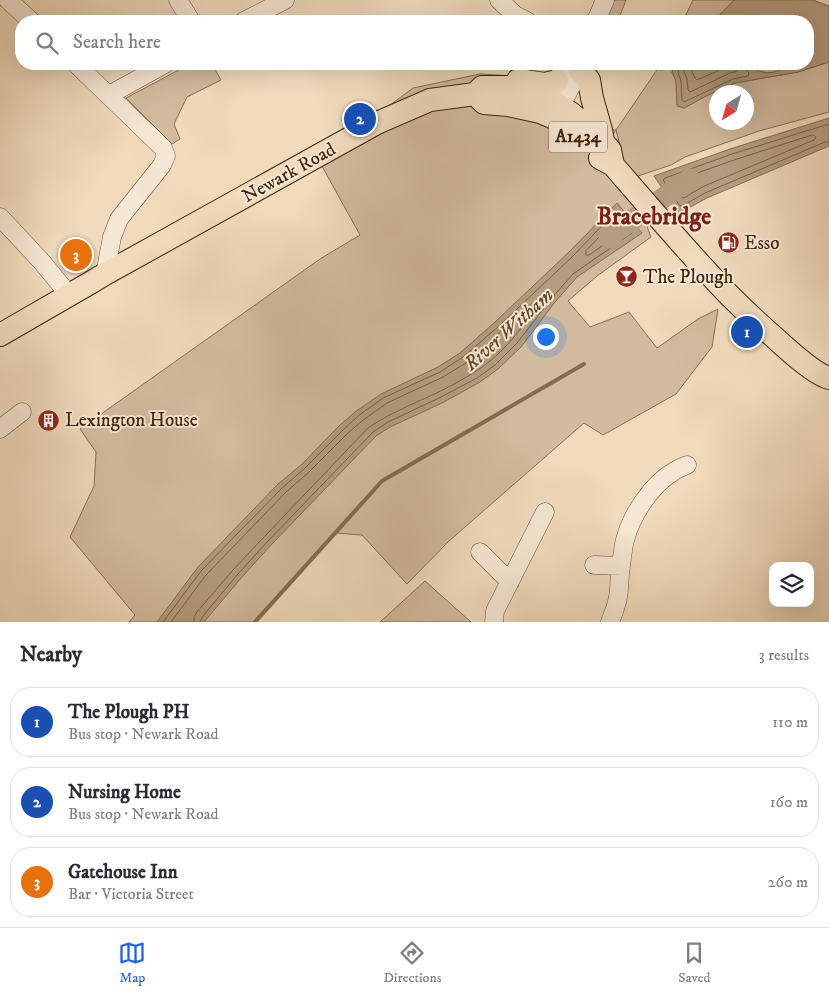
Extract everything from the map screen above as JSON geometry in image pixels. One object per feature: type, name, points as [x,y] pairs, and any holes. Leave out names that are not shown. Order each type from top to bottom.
[{"type":"main road","name":"Newark Road","points":[[0,335],[105,274],[377,123],[430,100],[474,94],[482,88],[507,86],[516,80],[545,84],[561,89]]},
{"type":"main road","points":[[561,89],[589,80],[603,142]]},
{"type":"main road","name":"A1434","points":[[474,94],[484,103],[508,104],[561,89]]},
{"type":"main road","name":"A1434","points":[[561,89],[587,126],[610,150],[613,165]]},
{"type":"main road","name":"A1434","points":[[561,89],[571,130],[598,158],[613,165],[669,231],[729,295],[784,347],[822,374],[819,384],[829,390]]},
{"type":"street","points":[[8,0],[24,15]]},
{"type":"street","points":[[178,0],[187,15]]},
{"type":"street","points":[[256,15],[285,0]]},
{"type":"street","points":[[500,0],[515,15]]},
{"type":"street","points":[[599,15],[605,0]]},
{"type":"street","points":[[82,70],[162,148],[166,156],[162,166],[119,219],[112,237],[105,274]]},
{"type":"street","points":[[109,95],[154,70]]},
{"type":"street","points":[[0,217],[42,262],[69,295]]},
{"type":"street","points":[[0,428],[22,412]]},
{"type":"street","points":[[610,622],[618,597],[625,540],[629,526],[653,489],[676,465]]},
{"type":"street","points":[[494,622],[495,611],[545,512]]},
{"type":"street","points":[[480,552],[510,582]]},
{"type":"street","points":[[594,565],[621,566]]},
{"type":"shaded area","points":[[605,0],[626,0],[620,15],[604,15],[601,11]]},
{"type":"shaded area","points":[[693,0],[734,0],[720,15],[686,15]]},
{"type":"shaded area","points":[[829,62],[829,112],[759,131],[629,179],[651,237],[597,276],[568,301],[590,327],[629,312],[657,348],[698,319],[718,309],[712,347],[676,394],[603,435],[584,423],[449,541],[407,584],[362,535],[335,533],[255,622],[129,622],[135,615],[70,537],[94,486],[96,452],[80,429],[320,259],[360,235],[318,159],[413,88],[480,74],[530,77],[581,127],[616,130],[657,70],[673,70],[676,81],[677,105],[684,108],[709,95],[709,130],[754,130],[754,85],[731,85],[804,70],[814,70],[814,67]],"holes":[[[616,130],[628,178],[603,149]]]},
{"type":"shaded area","points":[[179,70],[215,70],[221,80],[187,97],[174,124],[180,139],[172,144],[126,98]]},
{"type":"shaded area","points":[[757,70],[781,70],[768,73]]},
{"type":"shaded area","points":[[425,581],[471,622],[380,622]]},
{"type":"water","points":[[734,0],[813,0],[829,6],[829,62],[814,67],[814,15],[720,15]]},
{"type":"water","points":[[673,70],[757,70],[768,73],[781,70],[804,70],[731,85],[709,85],[709,95],[684,108],[677,106],[676,81]]},
{"type":"water","points":[[829,118],[829,146],[707,198],[679,213],[654,176],[730,149]]},
{"type":"water","points":[[617,203],[642,233],[577,277],[555,302],[521,347],[498,369],[480,382],[442,403],[390,427],[376,436],[272,544],[204,622],[157,622],[198,567],[278,484],[301,465],[339,426],[381,394],[438,367],[460,353],[569,252]]},
{"type":"waterway","name":"River Witham","points":[[609,238],[690,179]]},
{"type":"waterway","points":[[255,622],[382,481],[584,364]]},
{"type":"place","name":"Nursing Home","points":[[360,119]]},
{"type":"place","name":"Esso","points":[[728,243]]},
{"type":"place","name":"Gatehouse Inn","points":[[76,255]]},
{"type":"place","name":"The Plough","points":[[627,277]]},
{"type":"place","name":"The Plough PH","points":[[747,332]]},
{"type":"place","name":"Lexington House","points":[[49,420]]},
{"type":"district","name":"Bracebridge","points":[[654,217]]}]
